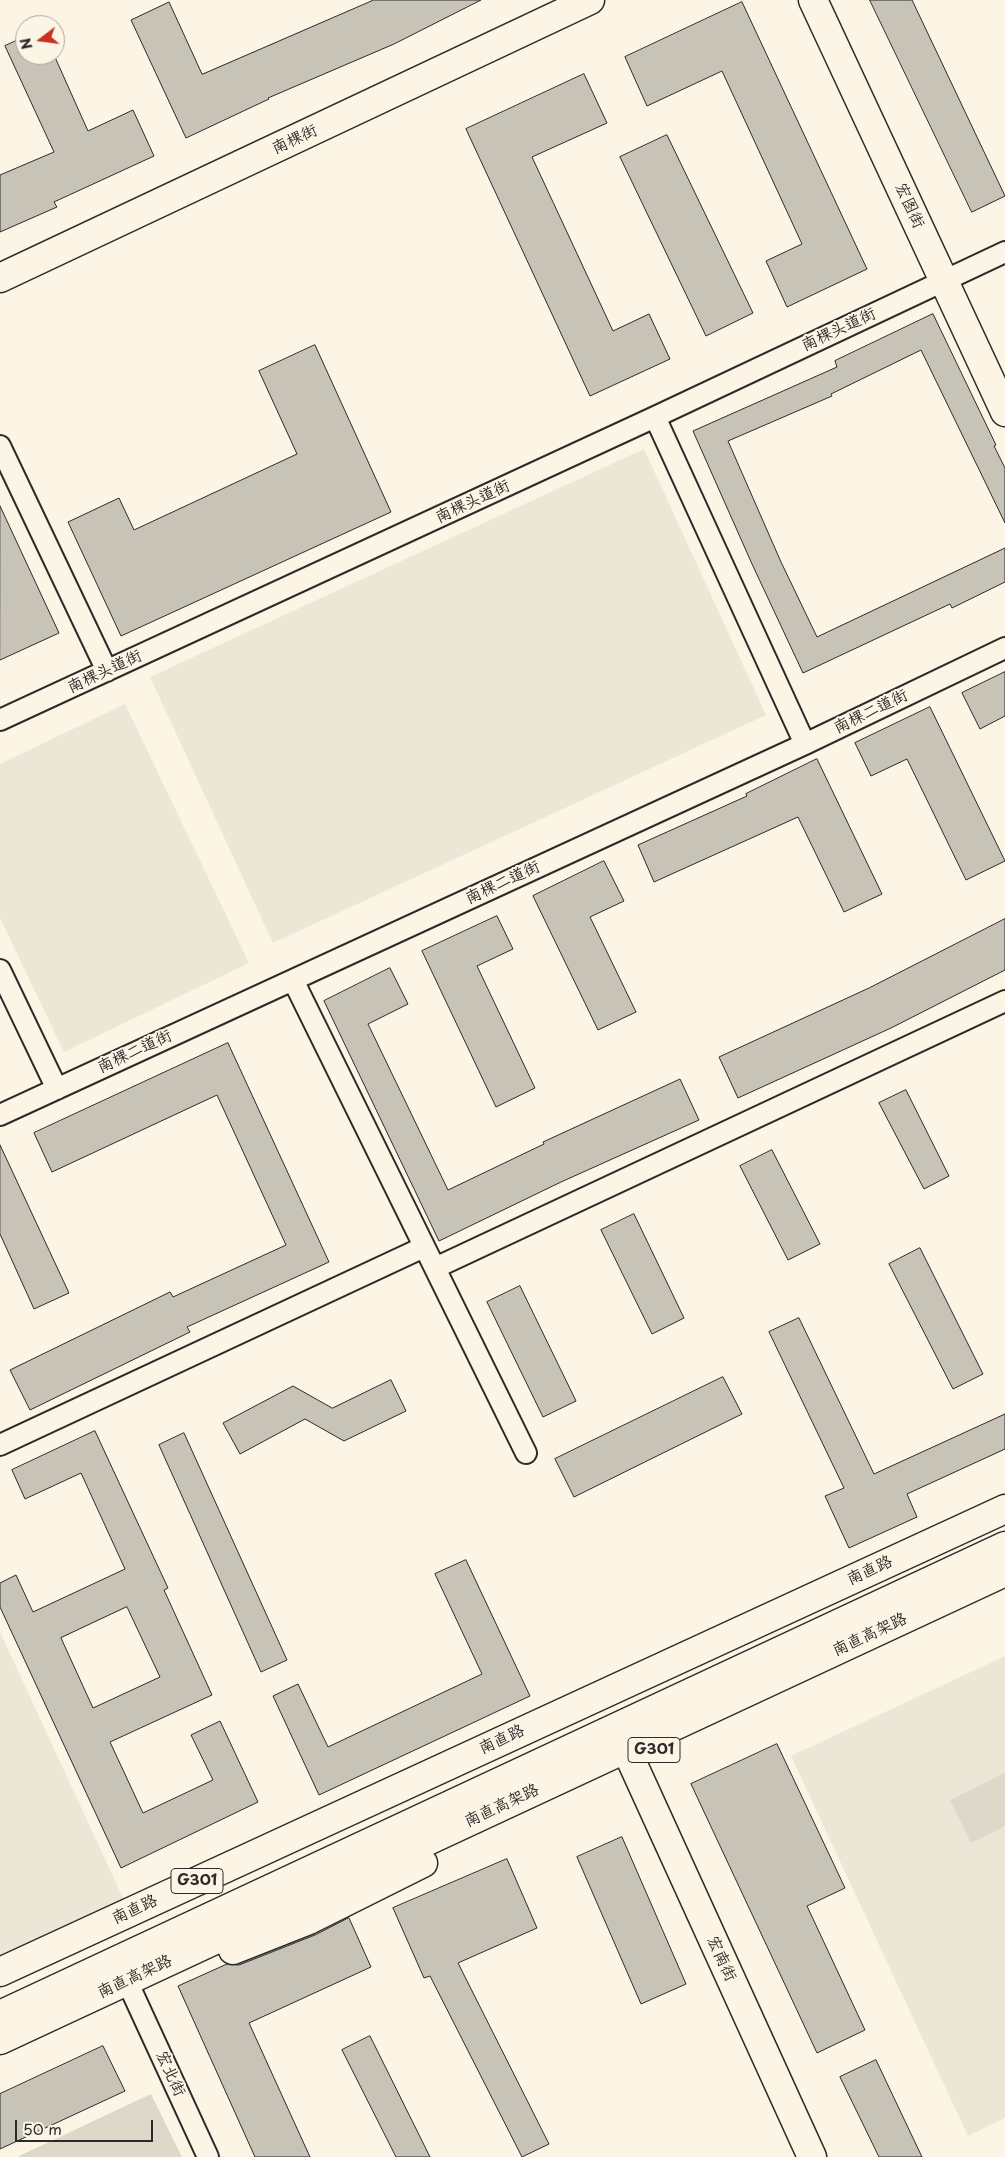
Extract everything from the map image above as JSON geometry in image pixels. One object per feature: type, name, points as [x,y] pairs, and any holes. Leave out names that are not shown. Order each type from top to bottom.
[{"type":"main road","name":"南棵街","points":[[0,278],[590,0]]},
{"type":"main road","name":"宏图街","points":[[813,0],[1005,412]]},
{"type":"main road","name":"南直路","points":[[0,1972],[1005,1509]]},
{"type":"main road","name":"南直高架路","points":[[0,2014],[1005,1546]]},
{"type":"main road","name":"南直高架路","points":[[0,2040],[1005,1572]]},
{"type":"main road","name":"G301","points":[[0,2054],[132,1992],[308,1920],[631,1760],[1005,1592]]},
{"type":"main road","name":"宏南街","points":[[631,1760],[812,2157]]},
{"type":"street","name":"南棵头道街","points":[[0,720],[655,418],[1005,252]]},
{"type":"street","points":[[655,418],[805,744]]},
{"type":"street","points":[[0,446],[107,671]]},
{"type":"street","name":"南棵二道街","points":[[0,1115],[805,744],[1005,648]]},
{"type":"street","points":[[0,970],[56,1089]]},
{"type":"street","points":[[293,980],[526,1453]]},
{"type":"street","points":[[435,1268],[1005,1001]]},
{"type":"street","points":[[0,1446],[424,1247]]},
{"type":"street","name":"宏北街","points":[[132,1992],[208,2157]]},
{"type":"shaded area","points":[[644,449],[766,715],[273,943],[150,677]]},
{"type":"shaded area","points":[[125,704],[249,963],[64,1052],[0,918],[0,764]]},
{"type":"shaded area","points":[[0,1632],[124,1900],[0,1957]]},
{"type":"shaded area","points":[[1005,1656],[1005,2118],[968,2136],[791,1756]]},
{"type":"shaded area","points":[[1005,1773],[1005,1826],[971,1843],[950,1800]]},
{"type":"shaded area","points":[[151,2094],[182,2157],[17,2157]]},
{"type":"building","points":[[374,0],[481,0],[394,44],[268,98],[186,138],[131,20],[169,2],[202,74]]},
{"type":"building","points":[[870,0],[912,0],[1005,196],[972,212]]},
{"type":"building","points":[[742,2],[867,269],[787,307],[766,261],[802,244],[722,71],[647,106],[625,57]]},
{"type":"building","points":[[15,42],[15,65],[58,65],[88,131],[133,110],[154,156],[54,202],[57,207],[0,232],[0,175],[54,152],[5,46]]},
{"type":"building","points":[[584,74],[607,123],[532,157],[613,331],[649,314],[670,359],[590,396],[466,129]]},
{"type":"building","points":[[667,135],[753,313],[706,336],[620,157]]},
{"type":"building","points":[[933,314],[996,445],[994,446],[1005,468],[1005,523],[921,350],[831,394],[832,396],[728,441],[781,562],[817,637],[1005,548],[1005,582],[952,608],[950,604],[803,673],[693,431],[837,367],[835,361]]},
{"type":"building","points":[[315,345],[391,512],[121,636],[68,522],[119,498],[134,530],[297,454],[259,371]]},
{"type":"building","points":[[0,506],[59,633],[0,660]]},
{"type":"building","points":[[1005,672],[1005,716],[980,729],[962,693]]},
{"type":"building","points":[[930,707],[1005,861],[966,880],[907,759],[871,776],[855,743]]},
{"type":"building","points":[[817,759],[882,894],[844,912],[798,817],[654,882],[638,845],[747,796],[746,794]]},
{"type":"building","points":[[604,861],[624,901],[590,917],[636,1012],[598,1030],[533,896]]},
{"type":"building","points":[[497,916],[513,949],[477,966],[535,1088],[496,1107],[422,951]]},
{"type":"building","points":[[1005,919],[1005,970],[891,1028],[738,1098],[719,1057],[869,988]]},
{"type":"building","points":[[390,968],[408,1004],[368,1024],[448,1190],[544,1144],[543,1142],[680,1079],[699,1120],[561,1182],[439,1241],[324,1001]]},
{"type":"building","points":[[228,1043],[329,1262],[187,1327],[190,1332],[30,1410],[10,1370],[170,1292],[173,1297],[286,1245],[217,1095],[52,1172],[34,1133]]},
{"type":"building","points":[[906,1090],[949,1176],[924,1189],[879,1103]]},
{"type":"building","points":[[0,1145],[69,1293],[34,1309],[0,1234]]},
{"type":"building","points":[[772,1150],[820,1244],[788,1260],[740,1166]]},
{"type":"building","points":[[634,1214],[684,1318],[652,1334],[601,1230]]},
{"type":"building","points":[[920,1248],[983,1374],[953,1389],[889,1264]]},
{"type":"building","points":[[520,1286],[576,1401],[543,1417],[487,1302]]},
{"type":"building","points":[[799,1318],[874,1474],[1005,1414],[1005,1449],[907,1494],[917,1517],[849,1548],[825,1496],[844,1488],[769,1332]]},
{"type":"building","points":[[723,1377],[742,1414],[574,1497],[555,1459]]},
{"type":"building","points":[[391,1380],[406,1411],[344,1441],[305,1419],[240,1454],[223,1423],[293,1386],[332,1408]]},
{"type":"building","points":[[95,1431],[168,1588],[164,1590],[212,1695],[110,1742],[143,1813],[213,1780],[191,1735],[220,1721],[258,1802],[121,1868],[0,1607],[0,1583],[16,1575],[33,1612],[125,1569],[81,1473],[25,1499],[12,1470]],"holes":[[[127,1607],[160,1677],[93,1708],[61,1638]]]},
{"type":"building","points":[[184,1433],[287,1660],[261,1672],[159,1445]]},
{"type":"building","points":[[466,1560],[530,1696],[319,1795],[273,1696],[298,1684],[328,1747],[482,1674],[435,1574]]},
{"type":"building","points":[[777,1744],[845,1888],[807,1906],[865,2030],[817,2053],[691,1784]]},
{"type":"building","points":[[622,1837],[686,1984],[641,2004],[577,1857]]},
{"type":"building","points":[[507,1859],[537,1928],[458,1963],[549,2144],[522,2157],[430,1976],[424,1978],[393,1908]]},
{"type":"building","points":[[349,1918],[371,1967],[249,2023],[310,2157],[255,2157],[178,1986],[227,1964],[239,1965],[315,1935]]},
{"type":"building","points":[[370,2036],[430,2157],[396,2157],[342,2050]]},
{"type":"building","points":[[103,2046],[125,2091],[0,2149],[0,2094]]},
{"type":"building","points":[[876,2060],[922,2157],[879,2157],[840,2077]]}]
